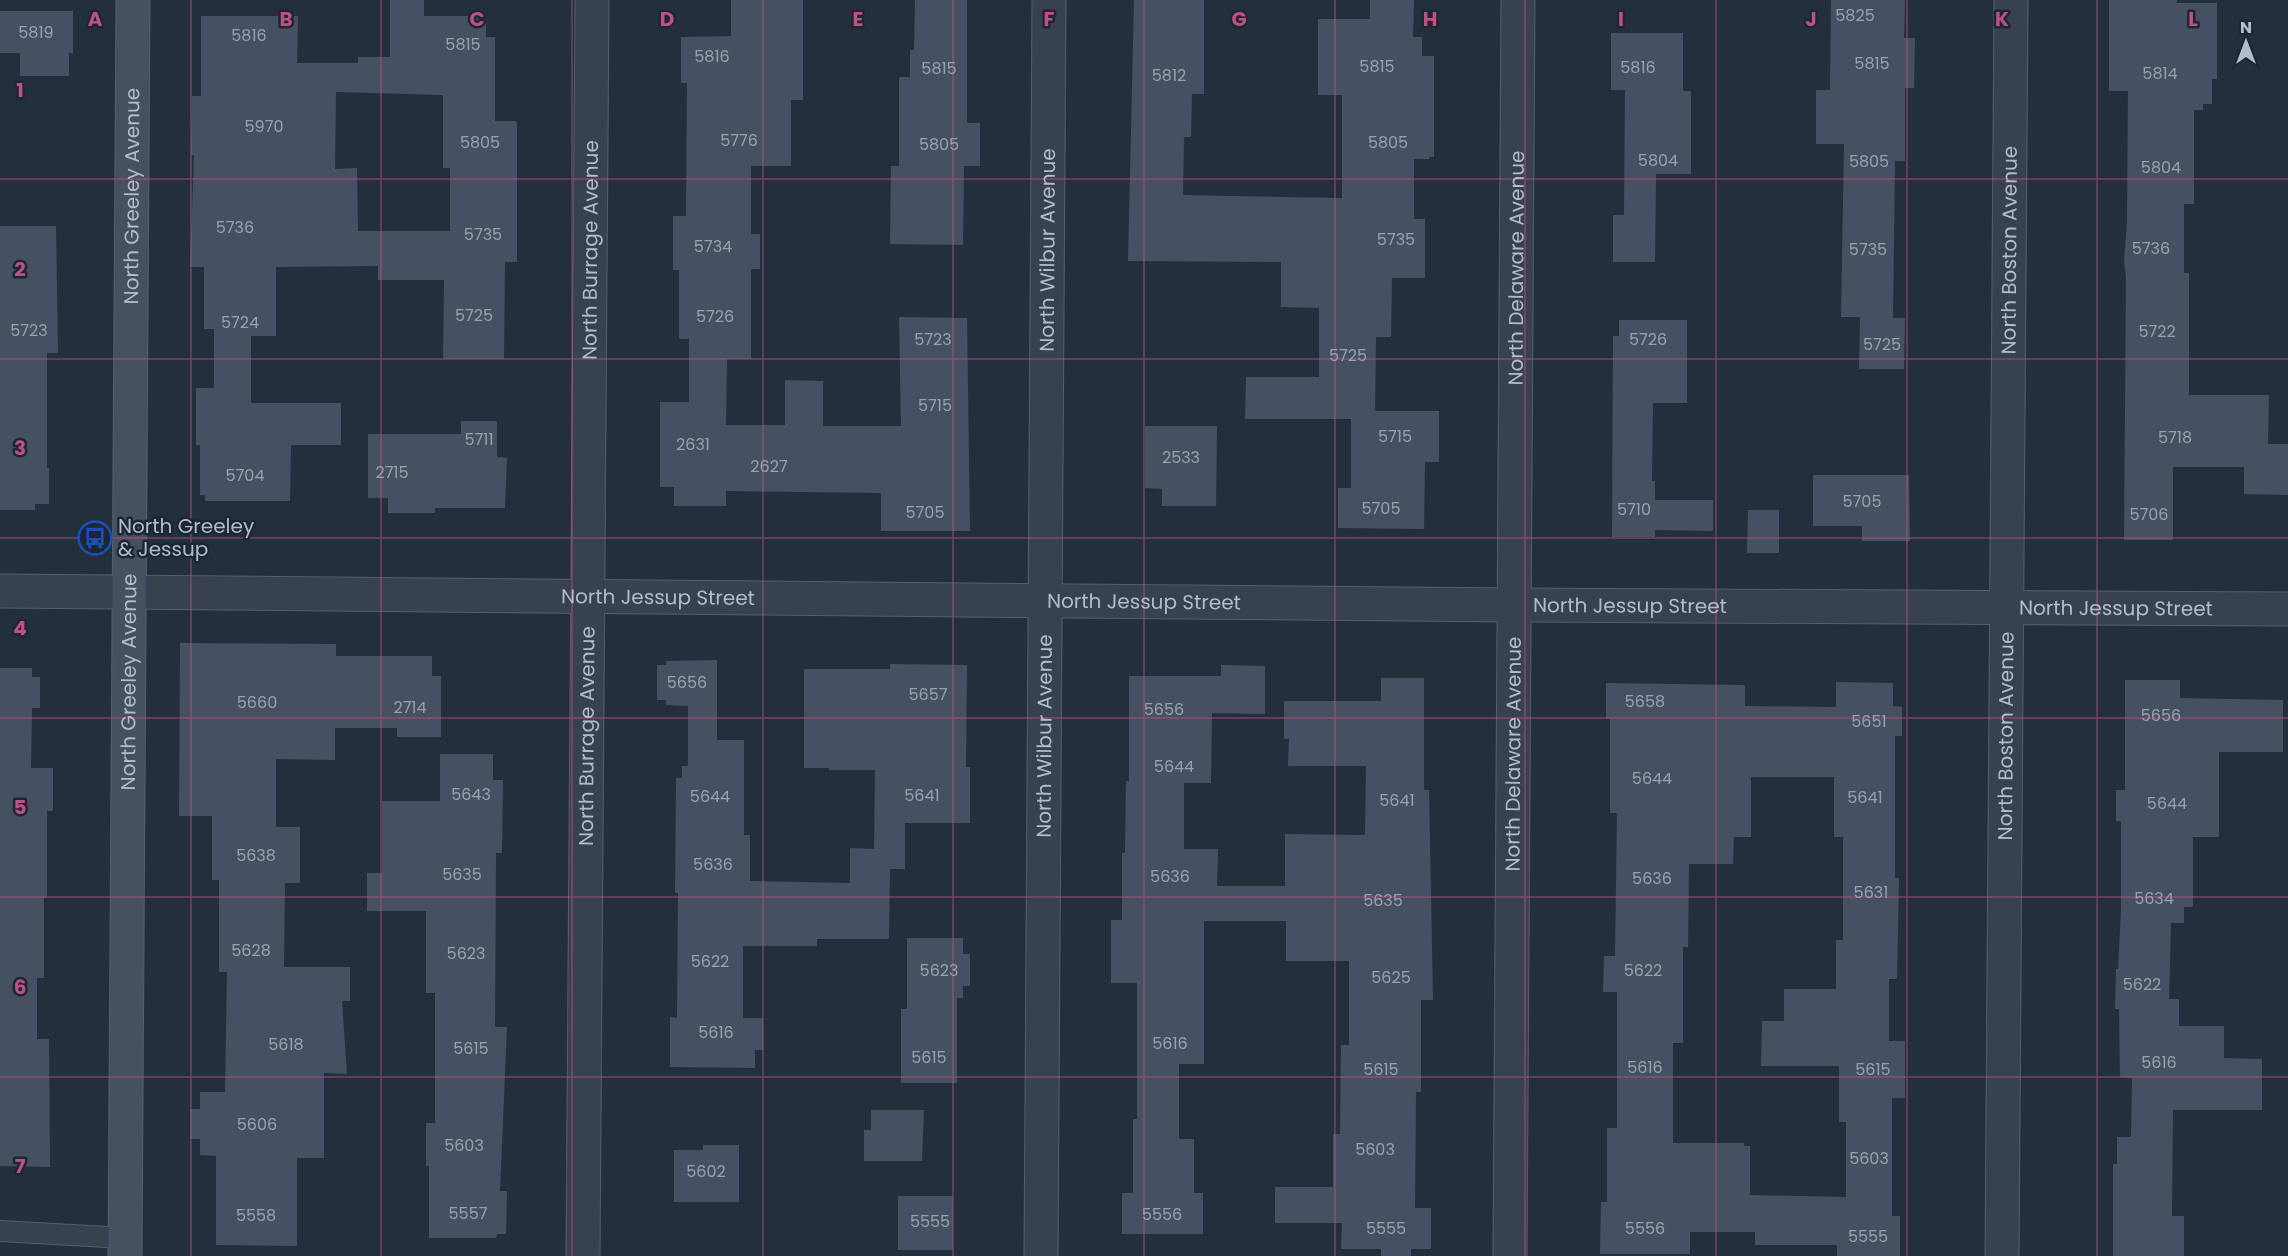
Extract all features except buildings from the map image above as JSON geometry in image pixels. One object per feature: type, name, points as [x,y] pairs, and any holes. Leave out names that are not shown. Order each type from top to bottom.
[{"type":"main road","name":"North Greeley Avenue","points":[[125,1247],[133,0]]},
{"type":"street","name":"North Burrage Avenue","points":[[583,1256],[592,0]]},
{"type":"street","name":"North Wilbur Avenue","points":[[1041,1256],[1049,0]]},
{"type":"street","name":"North Delaware Avenue","points":[[1510,1256],[1518,0]]},
{"type":"street","name":"North Boston Avenue","points":[[2002,1256],[2011,0]]},
{"type":"street","name":"North Jessup Street","points":[[0,591],[2006,609],[2288,609]]},
{"type":"lane","points":[[0,1232],[125,1247]]},
{"type":"place","name":"North Greeley & Jessup","points":[[95,538]]}]
